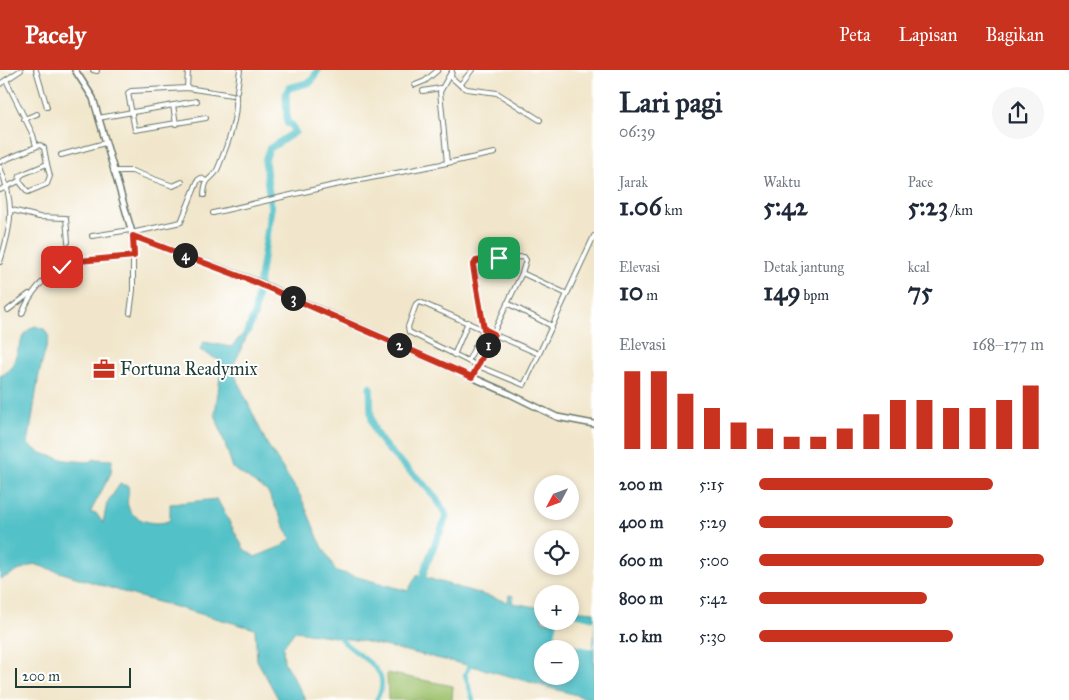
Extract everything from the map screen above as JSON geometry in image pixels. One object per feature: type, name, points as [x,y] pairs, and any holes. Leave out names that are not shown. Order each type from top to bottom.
[{"type":"street","points":[[0,84],[21,70]]},
{"type":"street","points":[[36,70],[48,107]]},
{"type":"street","points":[[75,70],[93,98],[132,233],[134,256],[130,313]]},
{"type":"street","points":[[187,88],[188,70]]},
{"type":"street","points":[[204,195],[206,181],[218,169],[233,122],[235,93],[240,70]]},
{"type":"street","points":[[415,85],[425,81],[438,70]]},
{"type":"street","points":[[460,85],[472,70]]},
{"type":"street","points":[[451,72],[453,80],[467,89],[497,93],[540,120]]},
{"type":"street","points":[[447,163],[440,88],[451,72]]},
{"type":"street","points":[[6,80],[36,146]]},
{"type":"street","points":[[206,118],[136,130],[130,112],[128,93],[130,91],[187,88],[235,93]]},
{"type":"street","points":[[423,91],[440,88]]},
{"type":"street","points":[[98,118],[197,101]]},
{"type":"street","points":[[173,105],[176,124]]},
{"type":"street","points":[[24,119],[37,114]]},
{"type":"street","points":[[61,155],[105,143]]},
{"type":"street","points":[[0,162],[36,146],[40,145],[44,148],[50,176],[47,184],[28,192],[19,181]]},
{"type":"street","points":[[213,213],[495,153]]},
{"type":"street","points":[[0,190],[19,181],[20,176],[47,164]]},
{"type":"street","points":[[0,167],[8,187],[12,210],[2,242],[0,262]]},
{"type":"street","points":[[113,171],[132,172],[172,186],[182,182]]},
{"type":"street","points":[[92,236],[132,233],[181,222],[198,180],[201,178],[206,181]]},
{"type":"street","points":[[12,210],[39,217],[66,218],[68,242]]},
{"type":"street","points":[[132,233],[262,285],[472,377],[557,417],[594,424]]},
{"type":"street","points":[[539,354],[423,303],[416,304],[408,327],[409,332],[454,355],[523,386],[539,354],[594,236]]},
{"type":"street","points":[[8,310],[62,267],[70,263],[134,256]]},
{"type":"street","points":[[468,361],[484,329],[474,263],[499,258],[523,257],[526,260],[522,273],[472,377]]},
{"type":"street","points":[[522,273],[567,294]]},
{"type":"street","points":[[22,314],[30,294]]},
{"type":"street","points":[[506,303],[552,326]]},
{"type":"street","points":[[454,355],[468,322]]},
{"type":"green space","points":[[387,673],[453,686],[452,700],[388,700]]},
{"type":"water","points":[[35,326],[44,329],[49,337],[39,374],[28,445],[41,453],[65,460],[89,462],[95,459],[112,460],[111,473],[90,513],[96,513],[103,523],[107,503],[120,484],[128,486],[128,504],[134,516],[152,523],[170,520],[170,504],[217,499],[244,549],[255,557],[282,546],[291,539],[268,492],[233,468],[215,414],[222,362],[200,350],[204,342],[231,347],[247,332],[245,341],[232,369],[267,444],[301,497],[319,540],[336,571],[408,591],[417,575],[508,602],[509,595],[513,596],[512,603],[534,607],[534,630],[579,630],[579,611],[594,612],[594,700],[541,685],[579,685],[579,640],[534,640],[534,683],[480,668],[362,641],[295,631],[283,647],[284,662],[306,700],[279,700],[257,660],[255,629],[136,596],[34,564],[0,579],[0,376],[7,372],[11,366],[28,330]]},
{"type":"pier","points":[[579,617],[594,621],[593,649],[579,646],[579,640],[554,640],[556,630],[579,630]]},
{"type":"waterway","points":[[247,332],[254,316],[271,209],[265,161],[269,149],[295,132],[292,125],[287,123],[286,93],[289,88],[311,82],[318,70]]},
{"type":"waterway","points":[[370,387],[371,416],[376,433],[392,454],[432,494],[446,516],[423,576]]},
{"type":"waterway","points":[[340,638],[378,671],[381,679],[381,689],[376,700]]},
{"type":"waterway","points":[[470,665],[465,674],[473,700]]},
{"type":"place","name":"Fortuna Readymix","points":[[104,369]]},
{"type":"route","points":[[62,267],[79,261],[134,256],[133,236],[255,282],[472,377],[494,334],[484,329],[473,266],[476,261],[499,258]]}]
